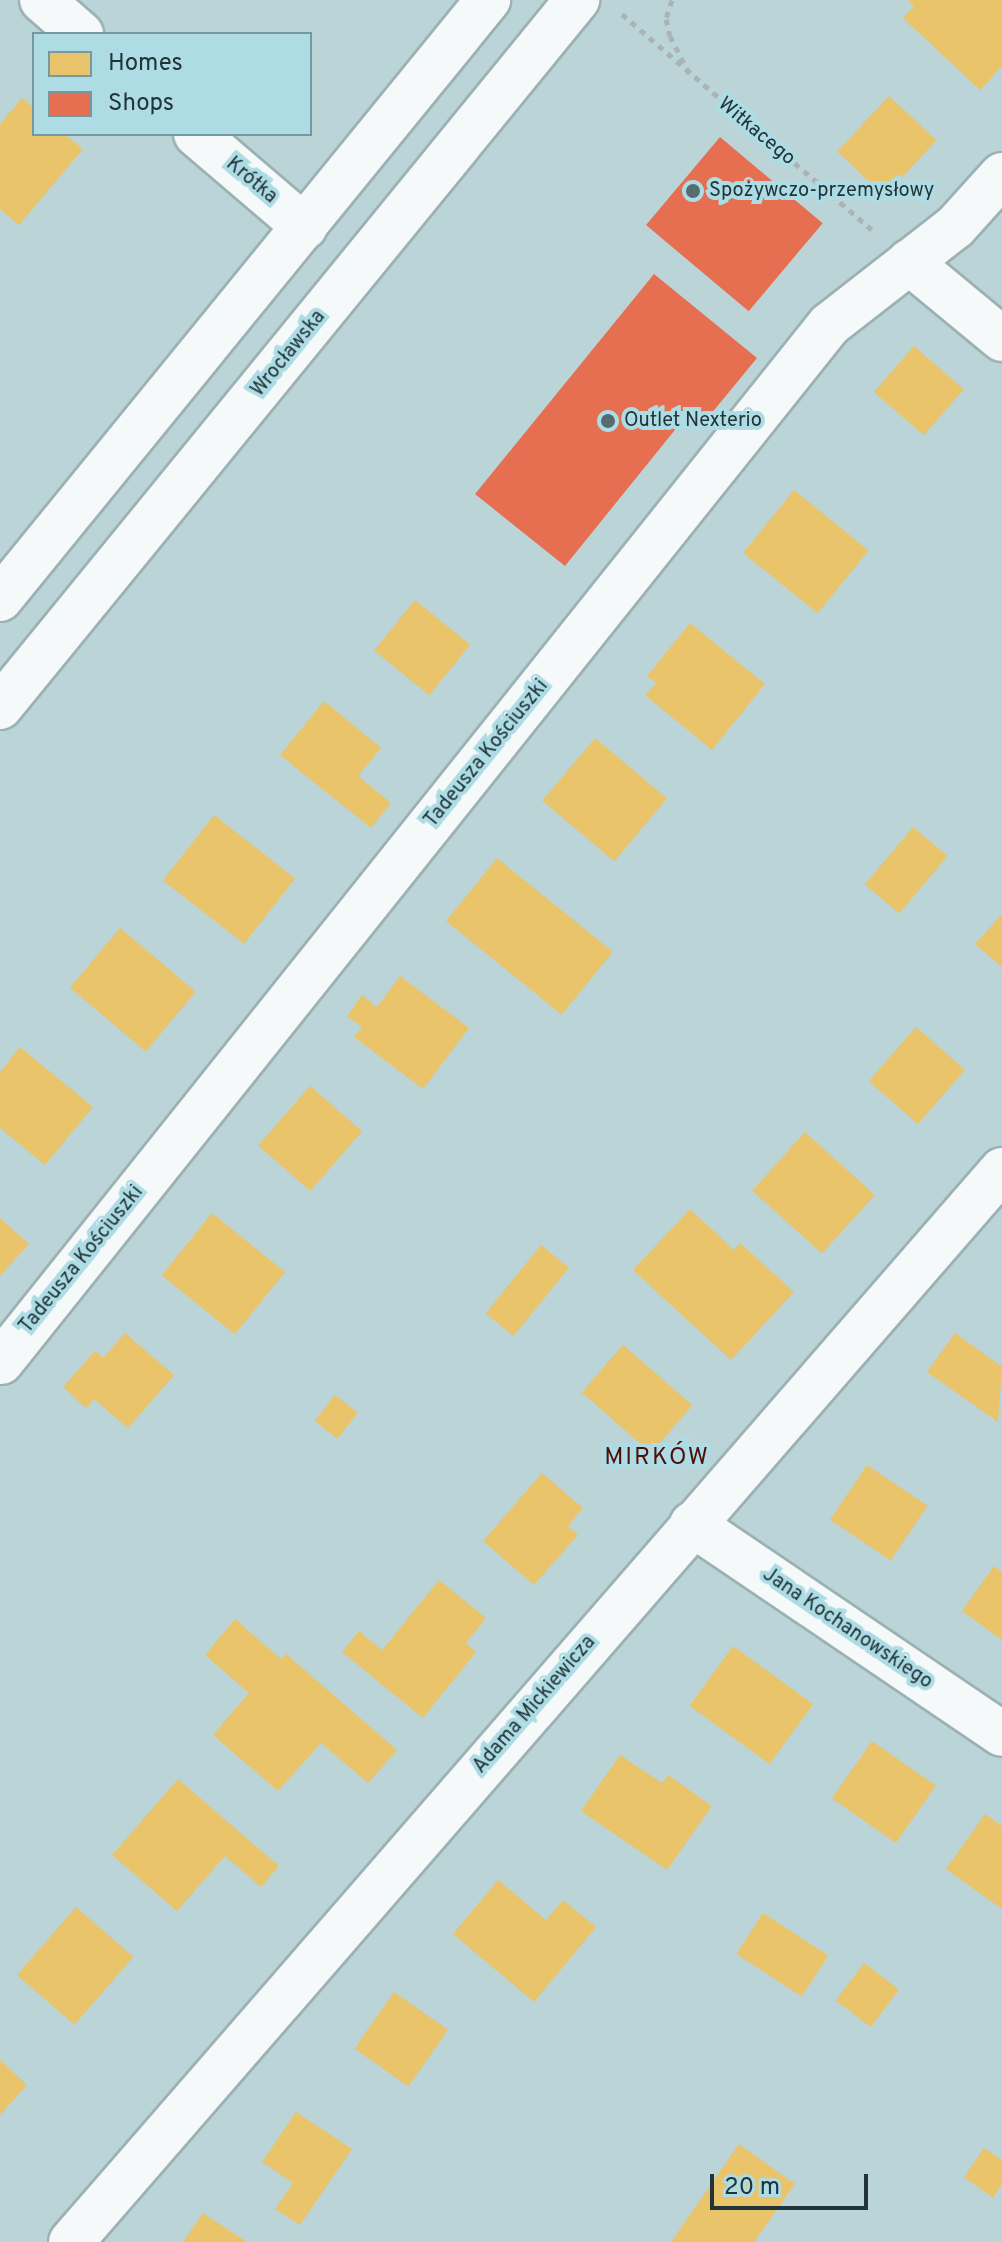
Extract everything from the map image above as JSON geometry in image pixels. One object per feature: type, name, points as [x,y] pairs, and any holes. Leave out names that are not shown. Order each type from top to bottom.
[{"type":"street","points":[[42,0],[79,32]]},
{"type":"street","points":[[0,599],[488,0]]},
{"type":"street","name":"Wrocławska","points":[[0,707],[577,0]]},
{"type":"street","name":"Krótka","points":[[198,136],[305,227]]},
{"type":"street","name":"Tadeusza Kościuszki","points":[[1,1362],[829,325],[955,227],[1002,175]]},
{"type":"street","points":[[909,262],[1002,339]]},
{"type":"street","name":"Adama Mickiewicza","points":[[71,2242],[1002,1170]]},
{"type":"street","name":"Jana Kochanowskiego","points":[[692,1524],[1002,1734]]},
{"type":"path","points":[[672,0],[666,19],[670,36],[692,79]]},
{"type":"path","name":"Witkacego","points":[[618,11],[657,49],[909,262]]},
{"type":"building: Homes","points":[[908,0],[1002,0],[1002,66],[980,90],[903,18],[914,6]]},
{"type":"building: Homes","points":[[889,96],[937,140],[885,196],[837,152]]},
{"type":"building: Homes","points":[[22,98],[32,106],[32,136],[67,136],[83,149],[19,225],[0,209],[0,124]]},
{"type":"building: Homes","points":[[914,346],[964,389],[924,435],[874,392]]},
{"type":"building: Homes","points":[[794,490],[869,550],[818,613],[743,553]]},
{"type":"building: Homes","points":[[415,600],[470,645],[429,695],[374,651]]},
{"type":"building: Homes","points":[[690,623],[765,684],[712,750],[645,695],[656,683],[647,676]]},
{"type":"building: Homes","points":[[324,701],[381,748],[358,776],[391,803],[371,828],[280,755]]},
{"type":"building: Homes","points":[[595,738],[667,798],[614,861],[542,801]]},
{"type":"building: Homes","points":[[214,815],[295,878],[244,944],[163,880]]},
{"type":"building: Homes","points":[[913,827],[947,856],[899,913],[865,884]]},
{"type":"building: Homes","points":[[497,858],[613,952],[562,1015],[446,921]]},
{"type":"building: Homes","points":[[1002,914],[1002,967],[975,944]]},
{"type":"building: Homes","points":[[120,928],[196,992],[146,1051],[70,988]]},
{"type":"building: Homes","points":[[400,976],[469,1028],[423,1089],[354,1037],[362,1027],[347,1016],[362,995],[377,1007]]},
{"type":"building: Homes","points":[[916,1027],[965,1070],[918,1124],[869,1081]]},
{"type":"building: Homes","points":[[20,1047],[93,1107],[45,1165],[0,1128],[0,1072]]},
{"type":"building: Homes","points":[[310,1086],[362,1131],[310,1191],[258,1146]]},
{"type":"building: Homes","points":[[805,1132],[875,1195],[822,1254],[752,1191]]},
{"type":"building: Homes","points":[[690,1209],[734,1250],[740,1243],[794,1292],[731,1360],[633,1270]]},
{"type":"building: Homes","points":[[212,1213],[285,1272],[235,1334],[162,1275]]},
{"type":"building: Homes","points":[[0,1218],[29,1244],[0,1276]]},
{"type":"building: Homes","points":[[541,1245],[569,1268],[514,1336],[486,1313]]},
{"type":"building: Homes","points":[[125,1333],[174,1375],[128,1428],[94,1399],[86,1408],[63,1387],[95,1351],[103,1358]]},
{"type":"building: Homes","points":[[955,1333],[1002,1367],[998,1422],[927,1372]]},
{"type":"building: Homes","points":[[623,1345],[692,1405],[651,1453],[582,1393]]},
{"type":"building: Homes","points":[[335,1395],[358,1413],[338,1439],[315,1421]]},
{"type":"building: Homes","points":[[867,1465],[928,1506],[891,1561],[830,1520]]},
{"type":"building: Homes","points":[[542,1473],[583,1508],[568,1526],[578,1535],[534,1585],[483,1541]]},
{"type":"building: Homes","points":[[994,1566],[1002,1572],[1002,1640],[962,1611]]},
{"type":"building: Homes","points":[[439,1580],[486,1618],[466,1643],[476,1652],[423,1718],[342,1652],[359,1631],[382,1650]]},
{"type":"building: Homes","points":[[235,1619],[281,1659],[286,1654],[397,1750],[368,1783],[321,1743],[278,1791],[213,1735],[249,1693],[205,1655]]},
{"type":"building: Homes","points":[[733,1646],[813,1704],[770,1764],[690,1706]]},
{"type":"building: Homes","points":[[872,1741],[936,1786],[896,1843],[832,1798]]},
{"type":"building: Homes","points":[[620,1755],[662,1783],[668,1775],[712,1806],[667,1870],[581,1811]]},
{"type":"building: Homes","points":[[178,1779],[279,1866],[261,1887],[225,1856],[177,1911],[112,1855]]},
{"type":"building: Homes","points":[[985,1814],[1002,1826],[1002,1909],[946,1869]]},
{"type":"building: Homes","points":[[498,1880],[546,1920],[563,1900],[596,1927],[534,2002],[453,1934]]},
{"type":"building: Homes","points":[[76,1907],[133,1957],[74,2025],[17,1975]]},
{"type":"building: Homes","points":[[763,1913],[828,1955],[802,1997],[736,1954]]},
{"type":"building: Homes","points":[[864,1963],[899,1989],[871,2027],[836,2001]]},
{"type":"building: Homes","points":[[394,1992],[448,2030],[408,2086],[354,2049]]},
{"type":"building: Homes","points":[[0,2060],[27,2085],[0,2115]]},
{"type":"building: Homes","points":[[296,2112],[352,2149],[300,2225],[275,2209],[293,2183],[262,2162]]},
{"type":"building: Homes","points":[[739,2144],[795,2184],[754,2242],[671,2242]]},
{"type":"building: Homes","points":[[984,2148],[1002,2160],[1002,2184],[993,2198],[964,2177]]},
{"type":"building: Homes","points":[[203,2213],[247,2242],[183,2242]]},
{"type":"building: Shops","points":[[720,137],[823,223],[749,311],[646,225]]},
{"type":"building: Shops","name":"Outlet Nexterio","points":[[654,274],[757,358],[701,426],[687,415],[565,566],[475,494]]},
{"type":"place","name":"Spożywczo-przemysłowy","points":[[693,191]]},
{"type":"place","name":"Outlet Nexterio","points":[[608,421]]},
{"type":"district","name":"MIRKÓW","points":[[657,1459]]}]
